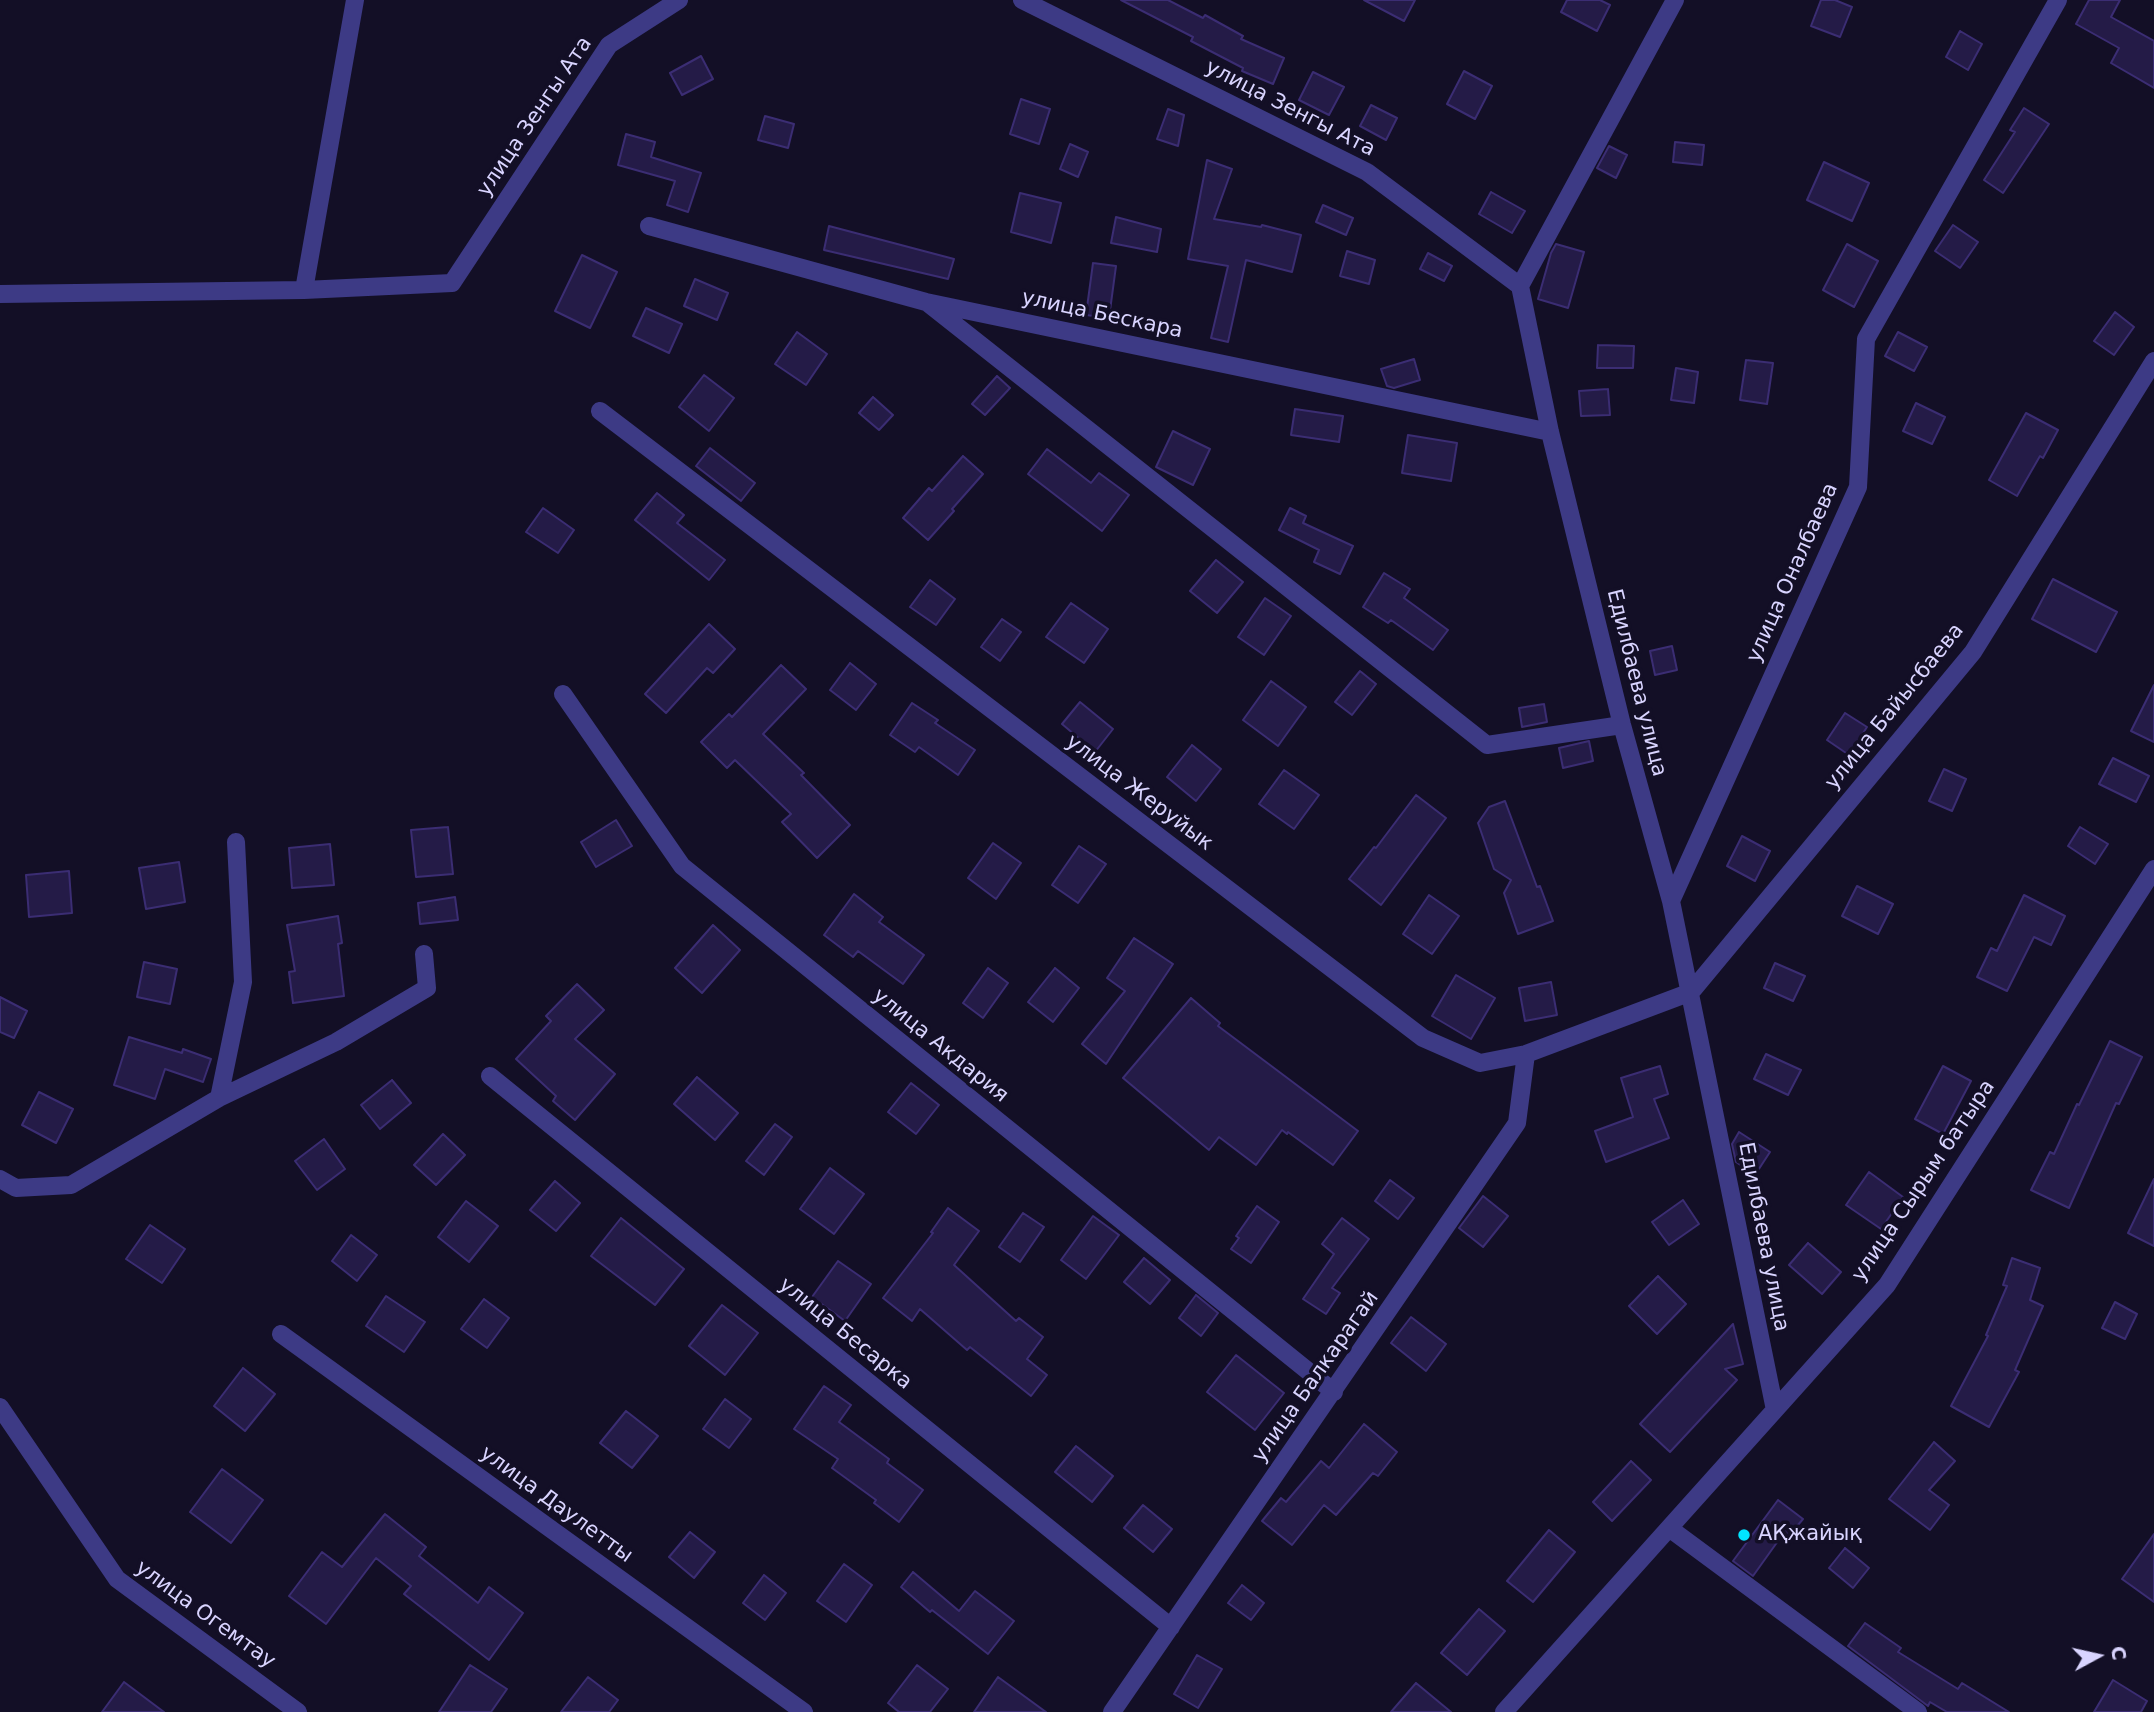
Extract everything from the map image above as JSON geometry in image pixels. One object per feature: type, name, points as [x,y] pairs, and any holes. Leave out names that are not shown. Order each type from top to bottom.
[{"type":"street","points":[[0,294],[304,289],[355,0]]},
{"type":"street","name":"улица Зенгы Ата","points":[[304,289],[452,283],[609,45],[679,0]]},
{"type":"street","name":"улица Зенгы Ата","points":[[1022,0],[1367,172],[1520,286]]},
{"type":"street","points":[[1520,286],[1675,0]]},
{"type":"street","name":"улица Оналбаева","points":[[1671,901],[1858,487],[1866,339],[2058,0]]},
{"type":"street","name":"улица Бескара","points":[[649,226],[926,302],[1550,432]]},
{"type":"street","name":"Едилбаева улица","points":[[1520,286],[1550,432],[1622,725],[1671,901],[1775,1410]]},
{"type":"street","points":[[926,302],[1488,745],[1622,725]]},
{"type":"street","name":"улица Байысбаева","points":[[1691,992],[1973,652],[2154,361]]},
{"type":"street","name":"улица Жеруйык","points":[[600,411],[1423,1038],[1480,1063],[1526,1054],[1691,992]]},
{"type":"street","name":"улица Акдария","points":[[563,694],[682,866],[1334,1392]]},
{"type":"street","points":[[219,1098],[243,982],[236,842]]},
{"type":"street","name":"улица Сырым батыра","points":[[1504,1712],[1887,1284],[2154,869]]},
{"type":"street","points":[[0,1179],[16,1188],[71,1185],[219,1098],[336,1042],[427,988],[424,954]]},
{"type":"street","name":"улица Балкарагай","points":[[1112,1712],[1517,1123],[1526,1054]]},
{"type":"street","name":"улица Бесарка","points":[[490,1076],[1171,1627]]},
{"type":"street","name":"улица Даулетты","points":[[281,1335],[804,1712]]},
{"type":"street","name":"улица Огемтау","points":[[0,1407],[117,1578],[298,1712]]},
{"type":"street","points":[[1669,1528],[1918,1712]]},
{"type":"building","points":[[1121,0],[1168,0],[1203,18],[1205,15],[1243,36],[1241,39],[1284,58],[1273,84],[1242,71],[1243,68],[1191,41],[1193,37]]},
{"type":"building","points":[[1364,0],[1415,0],[1404,21]]},
{"type":"building","points":[[1567,0],[1600,0],[1610,5],[1597,31],[1561,12]]},
{"type":"building","points":[[1821,0],[1835,0],[1852,7],[1840,37],[1811,26]]},
{"type":"building","points":[[2089,0],[2120,0],[2111,17],[2154,41],[2154,88],[2111,63],[2119,48],[2076,24]]},
{"type":"building","points":[[1960,31],[1982,44],[1968,70],[1946,57]]},
{"type":"building","points":[[701,56],[713,79],[682,95],[670,73]]},
{"type":"building","points":[[1464,71],[1492,86],[1475,119],[1447,104]]},
{"type":"building","points":[[1313,72],[1344,87],[1329,115],[1299,100]]},
{"type":"building","points":[[1021,99],[1050,109],[1039,144],[1010,134]]},
{"type":"building","points":[[1371,105],[1397,118],[1386,140],[1360,126]]},
{"type":"building","points":[[2024,108],[2049,124],[2003,193],[1984,180],[2015,132],[2010,130]]},
{"type":"building","points":[[1168,109],[1184,115],[1178,146],[1157,139]]},
{"type":"building","points":[[765,116],[794,124],[788,148],[758,140]]},
{"type":"building","points":[[626,134],[655,142],[651,157],[701,173],[688,212],[667,205],[675,181],[618,165]]},
{"type":"building","points":[[1675,142],[1704,145],[1702,165],[1673,162]]},
{"type":"building","points":[[1070,144],[1088,152],[1078,177],[1060,169]]},
{"type":"building","points":[[1609,146],[1627,155],[1616,178],[1597,168]]},
{"type":"building","points":[[1207,160],[1232,169],[1214,219],[1261,227],[1262,225],[1301,235],[1292,272],[1246,260],[1228,342],[1211,338],[1228,266],[1188,259]]},
{"type":"building","points":[[1824,162],[1869,183],[1852,221],[1807,200]]},
{"type":"building","points":[[1491,192],[1525,211],[1512,233],[1479,214]]},
{"type":"building","points":[[1020,193],[1061,203],[1051,243],[1011,232]]},
{"type":"building","points":[[1323,205],[1353,218],[1346,235],[1316,222]]},
{"type":"building","points":[[1116,217],[1161,229],[1157,252],[1111,243]]},
{"type":"building","points":[[1953,225],[1978,242],[1960,268],[1935,251]]},
{"type":"building","points":[[829,226],[954,259],[948,279],[824,250]]},
{"type":"building","points":[[1556,244],[1584,252],[1568,308],[1538,299]]},
{"type":"building","points":[[1847,244],[1878,261],[1854,307],[1823,290]]},
{"type":"building","points":[[1347,251],[1375,260],[1369,284],[1340,276]]},
{"type":"building","points":[[1428,253],[1452,266],[1444,281],[1420,269]]},
{"type":"building","points":[[582,255],[617,272],[590,328],[555,311]]},
{"type":"building","points":[[1093,263],[1116,266],[1109,318],[1086,315]]},
{"type":"building","points":[[695,279],[728,293],[717,320],[684,306]]},
{"type":"building","points":[[646,308],[682,324],[669,353],[633,336]]},
{"type":"building","points":[[2115,312],[2134,327],[2114,355],[2094,341]]},
{"type":"building","points":[[797,332],[827,354],[806,385],[775,364]]},
{"type":"building","points":[[1898,332],[1927,347],[1914,371],[1885,356]]},
{"type":"building","points":[[1598,345],[1634,346],[1633,368],[1597,368]]},
{"type":"building","points":[[1414,359],[1420,380],[1394,388],[1387,386],[1381,369]]},
{"type":"building","points":[[1746,360],[1773,363],[1767,404],[1740,400]]},
{"type":"building","points":[[1676,368],[1698,372],[1694,403],[1671,400]]},
{"type":"building","points":[[704,375],[734,398],[709,431],[679,407]]},
{"type":"building","points":[[997,376],[1010,388],[985,415],[972,404]]},
{"type":"building","points":[[1608,389],[1610,415],[1581,416],[1579,391]]},
{"type":"building","points":[[873,397],[893,415],[879,430],[859,413]]},
{"type":"building","points":[[1916,403],[1945,417],[1932,444],[1903,431]]},
{"type":"building","points":[[1295,409],[1343,416],[1339,442],[1291,435]]},
{"type":"building","points":[[2026,413],[2058,430],[2017,496],[1989,480]]},
{"type":"building","points":[[1173,431],[1210,449],[1193,485],[1156,467]]},
{"type":"building","points":[[1408,435],[1457,443],[1451,481],[1402,473]]},
{"type":"building","points":[[710,448],[755,483],[741,501],[696,466]]},
{"type":"building","points":[[1047,449],[1091,483],[1099,473],[1129,495],[1102,531],[1028,474]]},
{"type":"building","points":[[963,456],[983,474],[928,540],[903,518],[929,488],[932,491]]},
{"type":"building","points":[[657,493],[684,515],[677,523],[725,560],[709,580],[635,520]]},
{"type":"building","points":[[543,508],[574,530],[558,553],[526,532]]},
{"type":"building","points":[[1290,508],[1306,516],[1303,523],[1353,546],[1340,574],[1314,562],[1319,550],[1279,530]]},
{"type":"building","points":[[1216,560],[1243,582],[1217,613],[1190,591]]},
{"type":"building","points":[[1384,573],[1410,589],[1404,598],[1448,630],[1433,650],[1391,620],[1388,623],[1363,607]]},
{"type":"building","points":[[2053,579],[2117,612],[2096,652],[2032,619]]},
{"type":"building","points":[[930,580],[955,599],[936,625],[910,607]]},
{"type":"building","points":[[1265,598],[1291,616],[1264,655],[1238,637]]},
{"type":"building","points":[[1071,603],[1108,629],[1084,663],[1046,637]]},
{"type":"building","points":[[1002,619],[1021,632],[1000,661],[981,647]]},
{"type":"building","points":[[709,624],[735,649],[713,673],[707,668],[666,713],[645,694]]},
{"type":"building","points":[[1672,646],[1677,670],[1655,675],[1650,651]]},
{"type":"building","points":[[850,663],[876,684],[856,710],[830,690]]},
{"type":"building","points":[[781,665],[806,689],[763,734],[804,773],[801,775],[850,825],[817,858],[782,822],[791,814],[735,760],[727,768],[701,742],[729,714],[732,717]]},
{"type":"building","points":[[1360,671],[1376,684],[1352,715],[1335,702]]},
{"type":"building","points":[[1271,681],[1306,707],[1278,746],[1243,720]]},
{"type":"building","points":[[2154,685],[2154,742],[2131,731]]},
{"type":"building","points":[[1080,702],[1113,729],[1095,752],[1062,724]]},
{"type":"building","points":[[912,703],[938,720],[935,723],[975,750],[958,775],[919,747],[915,752],[890,735]]},
{"type":"building","points":[[1544,704],[1547,722],[1522,727],[1519,708]]},
{"type":"building","points":[[1845,713],[1867,727],[1849,755],[1827,740]]},
{"type":"building","points":[[1589,741],[1593,761],[1563,768],[1559,748]]},
{"type":"building","points":[[1192,745],[1221,769],[1196,801],[1167,777]]},
{"type":"building","points":[[2113,758],[2149,776],[2136,802],[2099,784]]},
{"type":"building","points":[[1944,769],[1966,779],[1952,811],[1929,801]]},
{"type":"building","points":[[1284,770],[1319,795],[1294,829],[1259,804]]},
{"type":"building","points":[[1416,795],[1446,818],[1381,905],[1349,879]]},
{"type":"building","points":[[1505,801],[1537,887],[1540,886],[1553,921],[1518,934],[1504,893],[1511,880],[1494,869],[1478,823],[1489,807]]},
{"type":"building","points":[[616,820],[632,846],[596,867],[581,842]]},
{"type":"building","points":[[448,827],[453,874],[416,877],[411,830]]},
{"type":"building","points":[[2080,827],[2108,844],[2095,864],[2068,846]]},
{"type":"building","points":[[1742,836],[1770,851],[1755,881],[1727,866]]},
{"type":"building","points":[[993,843],[1021,863],[996,899],[968,878]]},
{"type":"building","points":[[330,844],[334,885],[292,888],[289,848]]},
{"type":"building","points":[[1079,846],[1106,864],[1078,903],[1052,885]]},
{"type":"building","points":[[179,862],[185,902],[146,909],[139,868]]},
{"type":"building","points":[[69,871],[72,913],[29,917],[26,875]]},
{"type":"building","points":[[1857,886],[1893,904],[1878,934],[1842,916]]},
{"type":"building","points":[[854,894],[883,917],[879,922],[924,955],[903,984],[858,951],[853,957],[824,935]]},
{"type":"building","points":[[1429,895],[1459,916],[1432,954],[1403,934]]},
{"type":"building","points":[[2024,895],[2065,916],[2051,945],[2034,937],[2007,991],[1977,977],[1991,948],[1997,951]]},
{"type":"building","points":[[455,897],[458,920],[420,924],[418,903]]},
{"type":"building","points":[[338,916],[344,996],[293,1003],[289,972],[295,971],[287,925]]},
{"type":"building","points":[[713,925],[740,950],[702,993],[675,968]]},
{"type":"building","points":[[1134,938],[1173,964],[1106,1064],[1082,1044],[1125,991],[1107,978]]},
{"type":"building","points":[[144,962],[177,969],[170,1004],[137,997]]},
{"type":"building","points":[[1775,963],[1805,976],[1793,1001],[1764,988]]},
{"type":"building","points":[[988,968],[1008,983],[983,1018],[963,1003]]},
{"type":"building","points":[[1055,968],[1079,988],[1053,1022],[1028,1002]]},
{"type":"building","points":[[1456,975],[1495,998],[1471,1039],[1432,1016]]},
{"type":"building","points":[[1551,982],[1557,1015],[1525,1021],[1519,988]]},
{"type":"building","points":[[577,984],[604,1010],[575,1039],[615,1074],[575,1120],[553,1101],[556,1096],[516,1059],[551,1021],[546,1016]]},
{"type":"building","points":[[0,997],[27,1011],[14,1038],[0,1032]]},
{"type":"building","points":[[1191,998],[1220,1023],[1218,1026],[1358,1131],[1333,1165],[1282,1130],[1256,1165],[1219,1137],[1209,1150],[1123,1078]]},
{"type":"building","points":[[129,1037],[182,1053],[183,1049],[211,1059],[203,1082],[165,1069],[155,1099],[114,1085]]},
{"type":"building","points":[[2110,1041],[2142,1057],[2119,1104],[2116,1103],[2069,1208],[2031,1190],[2050,1152],[2054,1154]]},
{"type":"building","points":[[1766,1054],[1801,1070],[1788,1095],[1754,1079]]},
{"type":"building","points":[[1660,1066],[1668,1094],[1654,1099],[1669,1138],[1606,1162],[1595,1131],[1633,1117],[1621,1078]]},
{"type":"building","points":[[1943,1066],[1971,1081],[1943,1134],[1915,1119]]},
{"type":"building","points":[[697,1077],[738,1113],[715,1140],[674,1104]]},
{"type":"building","points":[[392,1080],[411,1103],[380,1129],[361,1105]]},
{"type":"building","points":[[911,1083],[939,1105],[916,1134],[888,1112]]},
{"type":"building","points":[[39,1092],[73,1109],[56,1143],[22,1125]]},
{"type":"building","points":[[775,1124],[792,1137],[764,1175],[746,1161]]},
{"type":"building","points":[[1739,1132],[1770,1152],[1755,1175],[1736,1162],[1732,1144]]},
{"type":"building","points":[[443,1134],[465,1155],[436,1185],[414,1165]]},
{"type":"building","points":[[324,1139],[345,1169],[317,1190],[295,1161]]},
{"type":"building","points":[[830,1168],[864,1194],[834,1234],[800,1209]]},
{"type":"building","points":[[1869,1172],[1903,1197],[1881,1229],[1846,1205]]},
{"type":"building","points":[[2154,1179],[2154,1246],[2128,1233]]},
{"type":"building","points":[[1390,1180],[1414,1198],[1398,1219],[1375,1201]]},
{"type":"building","points":[[555,1181],[580,1203],[556,1231],[530,1210]]},
{"type":"building","points":[[1483,1196],[1508,1216],[1483,1247],[1459,1228]]},
{"type":"building","points":[[1683,1200],[1699,1224],[1669,1245],[1652,1222]]},
{"type":"building","points":[[466,1201],[498,1226],[469,1262],[438,1237]]},
{"type":"building","points":[[1257,1206],[1279,1222],[1251,1263],[1231,1249],[1239,1238],[1236,1236]]},
{"type":"building","points":[[948,1208],[979,1231],[954,1265],[1016,1321],[1019,1318],[1043,1337],[1027,1359],[1047,1375],[1031,1396],[970,1347],[967,1350],[920,1309],[912,1321],[883,1298],[933,1233],[931,1232]]},
{"type":"building","points":[[1023,1213],[1044,1227],[1020,1262],[999,1247]]},
{"type":"building","points":[[1093,1216],[1119,1235],[1086,1279],[1061,1260]]},
{"type":"building","points":[[621,1218],[684,1269],[655,1305],[591,1256]]},
{"type":"building","points":[[1342,1218],[1369,1239],[1332,1288],[1340,1293],[1326,1314],[1303,1299],[1334,1254],[1322,1244]]},
{"type":"building","points":[[150,1225],[185,1249],[162,1283],[126,1259]]},
{"type":"building","points":[[351,1235],[377,1255],[357,1281],[332,1261]]},
{"type":"building","points":[[1808,1243],[1841,1272],[1822,1294],[1789,1265]]},
{"type":"building","points":[[1144,1258],[1170,1280],[1150,1304],[1124,1282]]},
{"type":"building","points":[[2012,1258],[2040,1268],[2030,1300],[2043,1306],[2015,1370],[2019,1372],[1989,1427],[1951,1406],[1988,1336],[1986,1335],[2007,1286],[2003,1285]]},
{"type":"building","points":[[838,1261],[871,1284],[845,1321],[812,1297]]},
{"type":"building","points":[[1658,1276],[1686,1304],[1657,1334],[1629,1306]]},
{"type":"building","points":[[1196,1295],[1218,1313],[1201,1336],[1179,1318]]},
{"type":"building","points":[[386,1296],[425,1322],[404,1352],[366,1326]]},
{"type":"building","points":[[484,1299],[509,1318],[487,1348],[461,1329]]},
{"type":"building","points":[[2115,1302],[2137,1314],[2125,1339],[2102,1328]]},
{"type":"building","points":[[722,1305],[758,1333],[725,1375],[689,1346]]},
{"type":"building","points":[[1411,1317],[1446,1344],[1426,1371],[1391,1343]]},
{"type":"building","points":[[1733,1324],[1743,1364],[1725,1369],[1737,1380],[1670,1452],[1640,1424]]},
{"type":"building","points":[[1236,1355],[1284,1393],[1255,1430],[1207,1392]]},
{"type":"building","points":[[243,1368],[275,1394],[245,1431],[214,1406]]},
{"type":"building","points":[[824,1386],[851,1405],[839,1422],[889,1459],[887,1463],[923,1490],[899,1522],[874,1503],[876,1500],[832,1468],[838,1459],[794,1429]]},
{"type":"building","points":[[725,1399],[751,1419],[729,1448],[703,1429]]},
{"type":"building","points":[[626,1411],[658,1436],[632,1468],[600,1443]]},
{"type":"building","points":[[1364,1424],[1397,1452],[1378,1476],[1373,1473],[1336,1515],[1324,1505],[1292,1545],[1262,1521],[1281,1498],[1286,1502],[1321,1461],[1329,1468]]},
{"type":"building","points":[[1934,1442],[1955,1461],[1929,1490],[1949,1505],[1930,1530],[1889,1499]]},
{"type":"building","points":[[1076,1446],[1113,1476],[1092,1502],[1055,1472]]},
{"type":"building","points":[[1631,1461],[1651,1480],[1612,1521],[1593,1502]]},
{"type":"building","points":[[222,1469],[263,1500],[231,1543],[190,1512]]},
{"type":"building","points":[[1778,1500],[1803,1519],[1787,1538],[1783,1534],[1753,1576],[1733,1561]]},
{"type":"building","points":[[1143,1505],[1172,1529],[1153,1552],[1124,1528]]},
{"type":"building","points":[[385,1514],[426,1547],[419,1556],[478,1603],[489,1587],[523,1613],[489,1660],[404,1594],[411,1586],[376,1558],[326,1624],[289,1596],[322,1552],[342,1567]]},
{"type":"building","points":[[1549,1530],[1575,1552],[1533,1602],[1507,1581]]},
{"type":"building","points":[[690,1532],[715,1552],[694,1578],[669,1557]]},
{"type":"building","points":[[2154,1534],[2154,1602],[2122,1579]]},
{"type":"building","points":[[1845,1548],[1869,1568],[1853,1588],[1829,1568]]},
{"type":"building","points":[[844,1564],[872,1585],[846,1622],[817,1601]]},
{"type":"building","points":[[913,1572],[959,1611],[975,1591],[1014,1621],[988,1654],[932,1610],[930,1612],[901,1587]]},
{"type":"building","points":[[764,1575],[786,1593],[765,1620],[743,1603]]},
{"type":"building","points":[[1242,1585],[1264,1603],[1251,1620],[1228,1603]]},
{"type":"building","points":[[1479,1609],[1505,1631],[1467,1675],[1441,1653]]},
{"type":"building","points":[[1865,1623],[1901,1648],[1898,1652],[1958,1689],[1962,1683],[2009,1712],[1947,1712],[1930,1702],[1928,1706],[1848,1646]]},
{"type":"building","points":[[1197,1655],[1222,1669],[1198,1708],[1174,1694]]},
{"type":"building","points":[[470,1665],[507,1689],[491,1712],[439,1712]]},
{"type":"building","points":[[917,1665],[948,1689],[930,1712],[899,1712],[888,1703]]},
{"type":"building","points":[[588,1677],[618,1700],[609,1712],[561,1712]]},
{"type":"building","points":[[998,1677],[1046,1712],[974,1712]]},
{"type":"building","points":[[2113,1680],[2147,1701],[2141,1712],[2094,1712]]},
{"type":"building","points":[[124,1682],[164,1712],[102,1712]]},
{"type":"building","points":[[1416,1683],[1451,1712],[1391,1712]]},
{"type":"place","name":"АҚжайық","points":[[1744,1535]]}]
